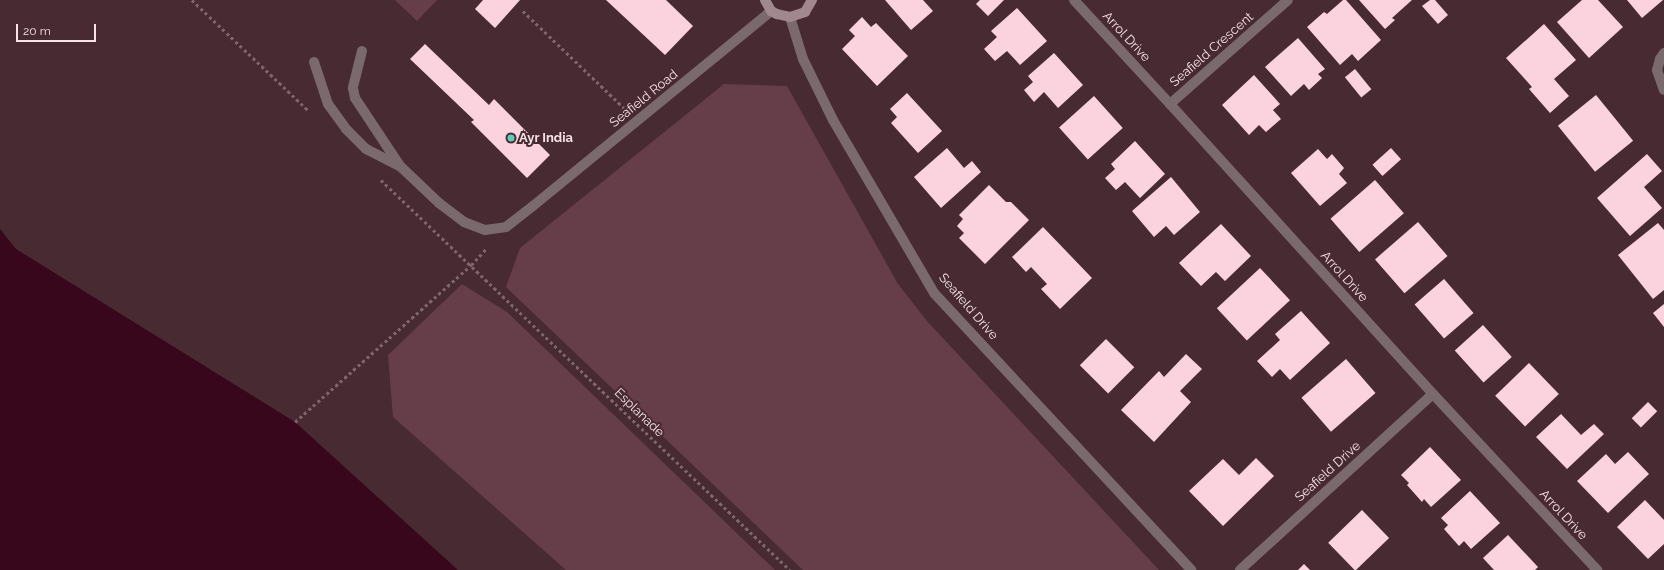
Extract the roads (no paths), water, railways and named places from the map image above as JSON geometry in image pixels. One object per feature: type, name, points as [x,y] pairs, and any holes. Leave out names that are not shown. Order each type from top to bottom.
[{"type":"street","points":[[765,0],[771,10],[783,17],[790,17],[805,12],[812,0]]},
{"type":"street","name":"Arrol Drive","points":[[1074,0],[1433,394],[1597,570]]},
{"type":"street","name":"Seafield Crescent","points":[[1170,104],[1288,0]]},
{"type":"street","name":"Seafield Road","points":[[400,166],[439,203],[464,222],[485,230],[506,227],[771,10]]},
{"type":"street","name":"Seafield Drive","points":[[790,17],[802,59],[833,120],[934,293],[1191,570]]},
{"type":"street","points":[[362,51],[353,88],[355,98],[400,166]]},
{"type":"street","points":[[1664,53],[1660,59],[1658,70],[1664,90]]},
{"type":"street","points":[[314,62],[328,104],[346,130],[366,149],[400,166]]},
{"type":"street","name":"Seafield Drive","points":[[1240,570],[1433,394]]},
{"type":"place","name":"Ayr India","points":[[511,138]]}]
